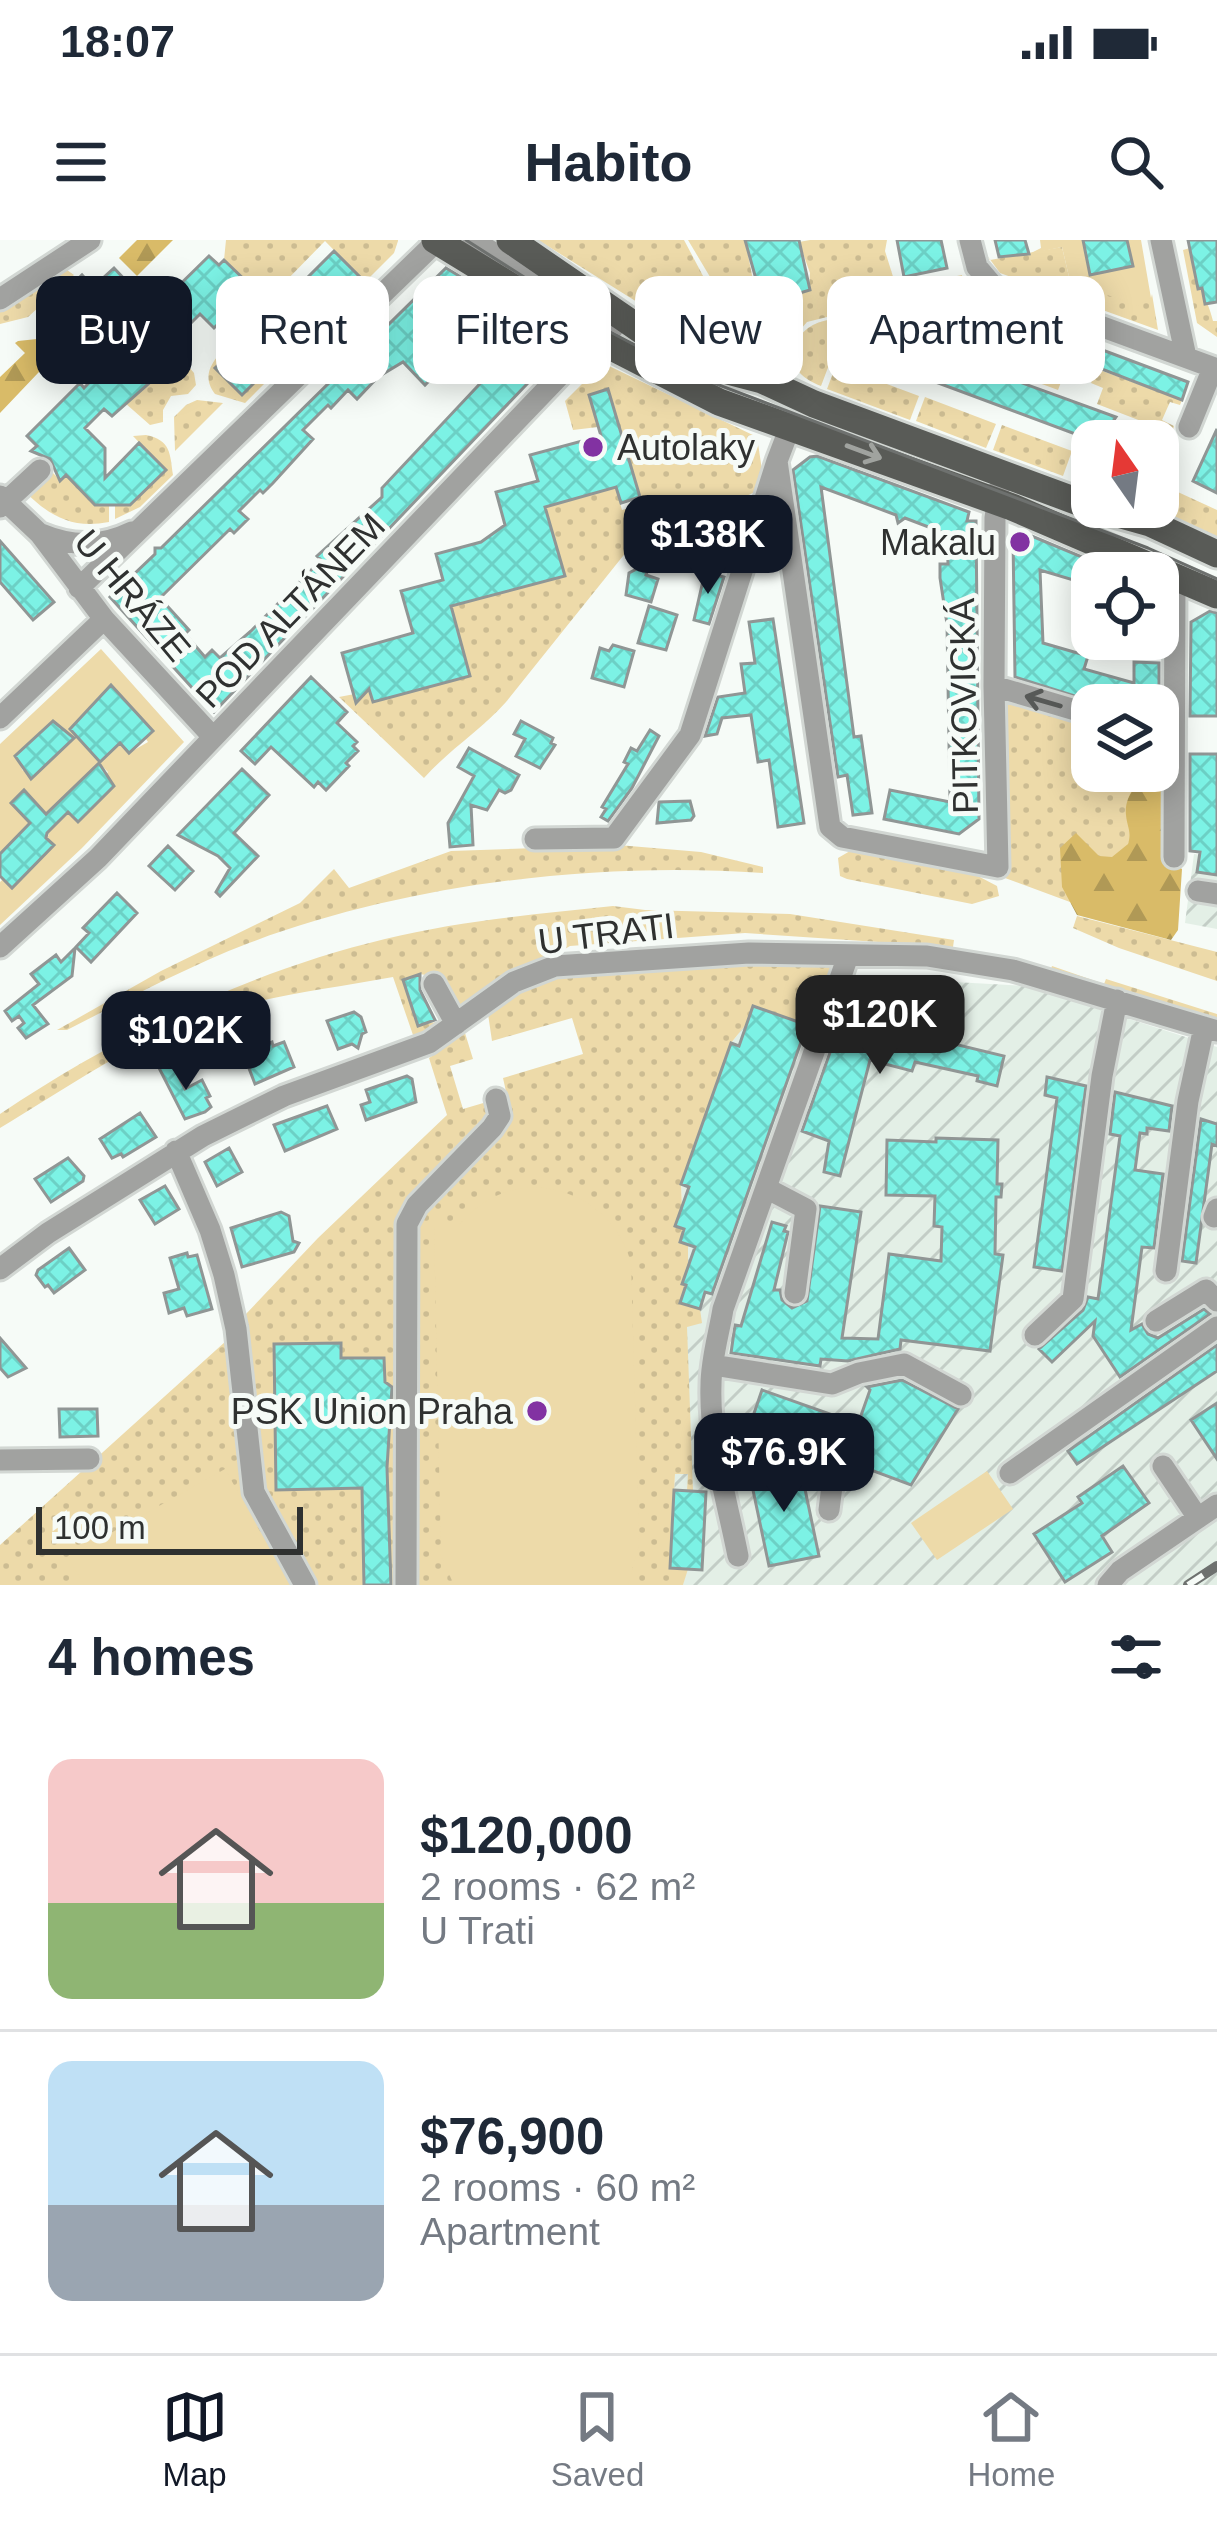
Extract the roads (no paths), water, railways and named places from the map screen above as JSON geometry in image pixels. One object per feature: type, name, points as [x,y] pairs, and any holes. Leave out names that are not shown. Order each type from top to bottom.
[{"type":"main road","points":[[510,240],[647,334],[720,369],[751,376],[1071,499]]},
{"type":"main road","points":[[436,241],[494,276]]},
{"type":"main road","points":[[611,347],[719,402],[995,501],[1117,552]]},
{"type":"main road","points":[[1161,528],[1217,554]]},
{"type":"main road","points":[[1179,578],[1217,595]]},
{"type":"street","points":[[0,299],[91,240]]},
{"type":"street","points":[[473,240],[530,276]]},
{"type":"street","points":[[970,240],[977,267],[990,285],[1215,368],[1192,420],[1217,424]]},
{"type":"street","points":[[1161,240],[1186,357]]},
{"type":"street","points":[[389,287],[436,241]]},
{"type":"street","points":[[611,312],[622,316]]},
{"type":"street","name":"POD ALTÁNEM","points":[[611,330],[622,316]]},
{"type":"street","points":[[79,588],[290,384]]},
{"type":"street","name":"POD ALTÁNEM","points":[[0,947],[98,858],[552,384]]},
{"type":"street","points":[[535,839],[614,838],[690,735],[790,428]]},
{"type":"street","name":"PITKOVICKÁ","points":[[777,461],[830,826],[842,837],[998,867],[995,501],[1004,473]]},
{"type":"street","points":[[6,498],[40,470]]},
{"type":"street","name":"U HRÁZE","points":[[6,498],[40,534],[104,619],[213,737]]},
{"type":"street","points":[[40,534],[74,544],[100,544],[148,524]]},
{"type":"street","points":[[0,718],[104,619]]},
{"type":"street","points":[[994,686],[1071,709]]},
{"type":"street","points":[[1169,792],[1174,857]]},
{"type":"street","name":"U TRATI","points":[[0,1268],[176,1151],[284,1096],[429,1042],[514,982],[555,966],[748,953],[927,956],[1013,970],[1211,1029]]},
{"type":"street","points":[[738,1556],[712,1426],[713,1365],[723,1309],[848,956]]},
{"type":"street","points":[[434,984],[456,1024]]},
{"type":"street","points":[[1035,1335],[1073,1299],[1102,1076],[1117,1000]]},
{"type":"street","points":[[1166,1271],[1188,1101],[1211,1029]]},
{"type":"street","points":[[406,1585],[407,1224],[417,1205],[492,1128],[500,1116],[496,1100]]},
{"type":"street","points":[[176,1151],[217,1247],[236,1329],[254,1492],[305,1585]]},
{"type":"street","points":[[766,1188],[806,1209],[794,1292]]},
{"type":"street","points":[[1156,1321],[1206,1290],[1217,1300]]},
{"type":"street","points":[[1010,1473],[1217,1327]]},
{"type":"street","points":[[713,1365],[832,1384],[904,1364],[961,1395]]},
{"type":"street","points":[[712,1426],[834,1470],[829,1510]]},
{"type":"street","points":[[0,1460],[89,1459]]},
{"type":"street","points":[[1108,1585],[1120,1571],[1208,1512],[1162,1466]]},
{"type":"tram line","points":[[466,240],[610,332],[690,374],[1148,548],[1217,579]]},
{"type":"railway","points":[[1188,1585],[1217,1566]]},
{"type":"place","name":"Autolaky","points":[[593,447]]},
{"type":"place","name":"Makalu","points":[[1020,542]]},
{"type":"place","name":"PSK Union Praha","points":[[537,1411]]}]
